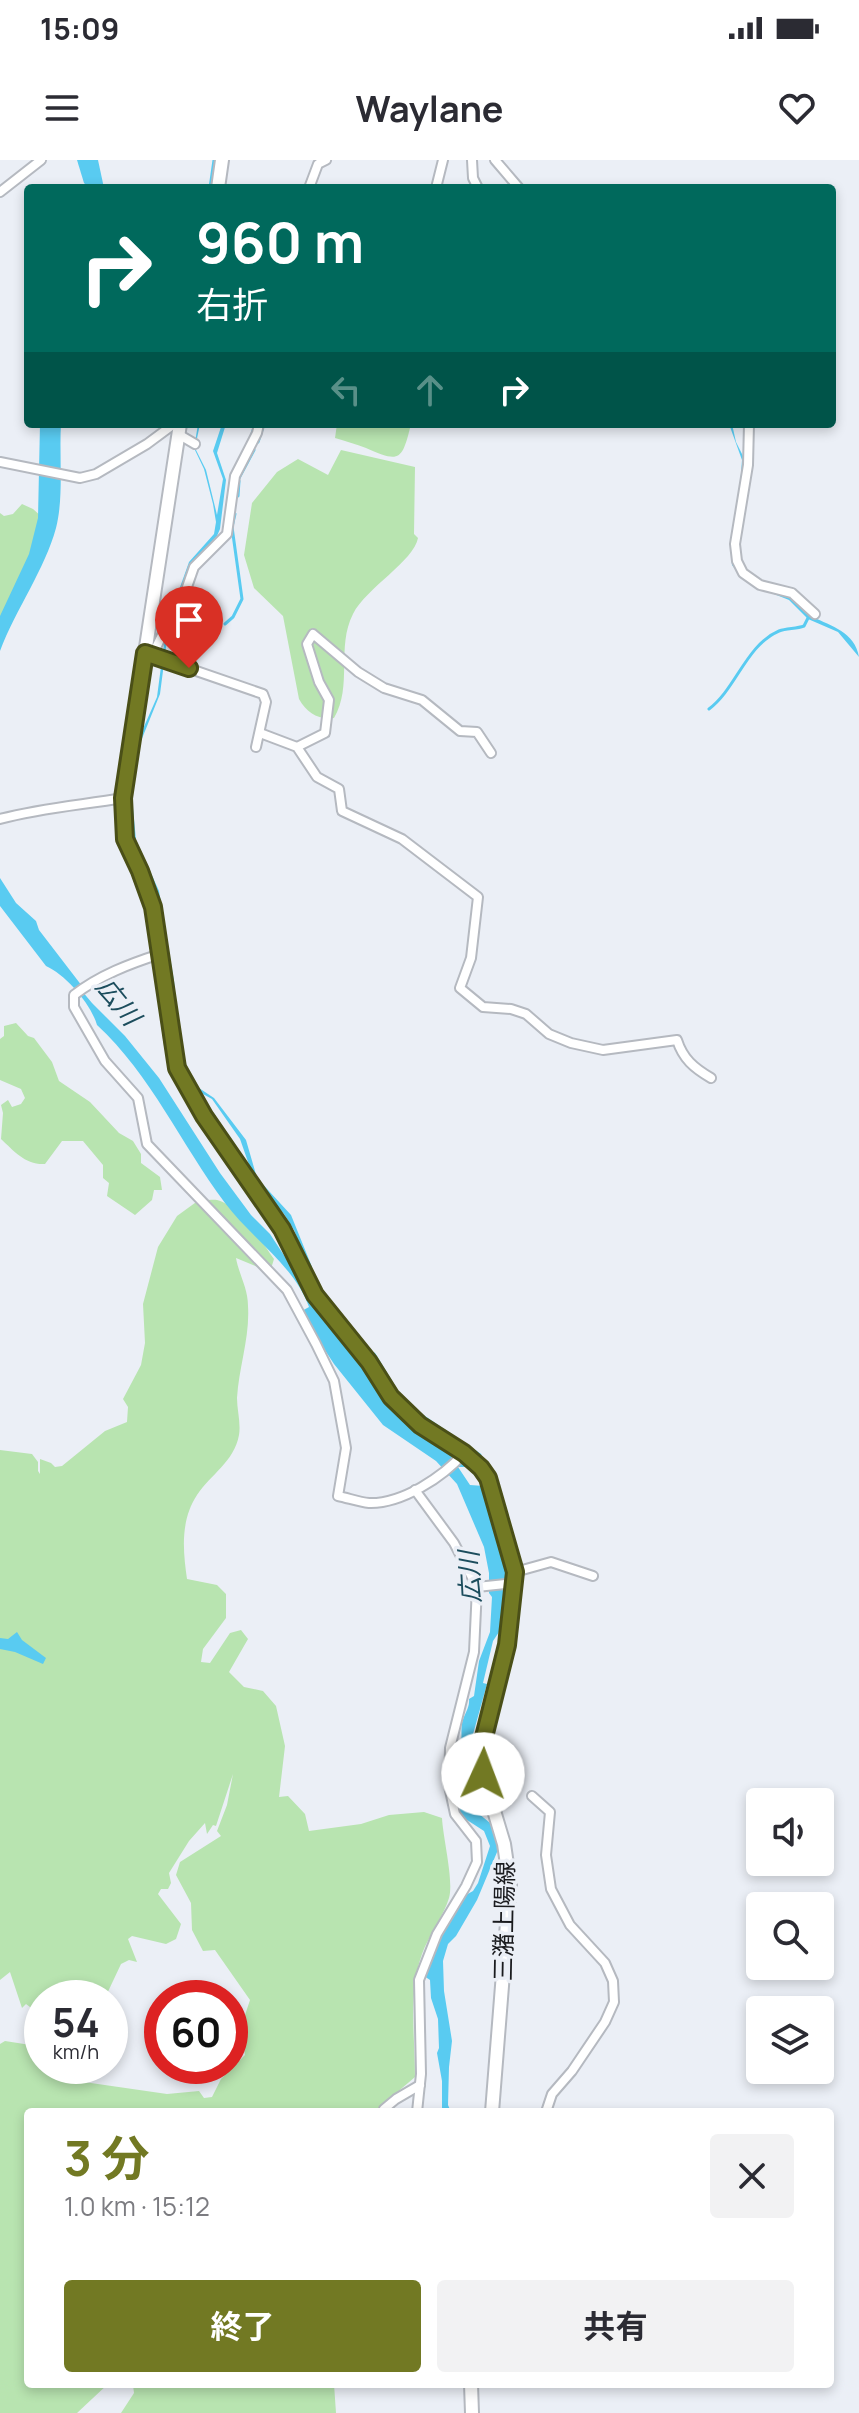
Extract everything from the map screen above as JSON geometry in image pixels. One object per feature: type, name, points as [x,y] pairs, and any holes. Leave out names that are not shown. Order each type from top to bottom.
[{"type":"main road","points":[[219,184],[222,160]]},
{"type":"main road","name":"三潴上陽線","points":[[177,428],[148,654],[123,798],[125,839],[153,907],[172,1046],[184,1083],[282,1229],[315,1295],[369,1362],[391,1397],[420,1425],[481,1468],[488,1478],[512,1580],[507,1645],[481,1756],[483,1774],[504,1844],[510,1885],[492,2108]]},
{"type":"main road","points":[[471,2388],[472,2413]]},
{"type":"street","points":[[0,192],[41,160]]},
{"type":"street","points":[[437,184],[443,160]]},
{"type":"street","points":[[472,160],[476,184]]},
{"type":"street","points":[[495,160],[516,184]]},
{"type":"street","points":[[311,184],[320,161]]},
{"type":"street","points":[[0,462],[80,478],[96,474],[175,428]]},
{"type":"street","points":[[178,428],[195,444]]},
{"type":"street","points":[[256,747],[266,702],[263,694],[148,654],[179,610],[194,567],[227,534],[235,476],[258,428]]},
{"type":"street","points":[[749,428],[748,465],[735,544],[737,561],[743,573],[760,585],[792,593],[815,614]]},
{"type":"street","points":[[297,747],[325,733],[328,714],[329,700],[319,682],[307,644],[313,634],[358,672],[384,688],[422,700],[460,731],[477,732],[491,753]]},
{"type":"street","points":[[260,733],[297,747],[317,777],[339,789],[342,811],[402,839],[478,897],[474,945],[460,988],[483,1007],[511,1009],[526,1014],[557,1038],[603,1050],[677,1040],[683,1056],[691,1065],[711,1078]]},
{"type":"street","points":[[0,819],[43,808],[123,798]]},
{"type":"street","points":[[160,954],[117,969],[85,986],[74,995],[74,1007],[105,1061],[138,1098],[147,1144],[287,1290],[302,1317],[334,1381],[346,1448],[338,1496],[366,1503],[380,1502],[415,1490],[443,1475],[461,1456]]},
{"type":"street","points":[[415,1490],[454,1543],[477,1587],[474,1652],[450,1748],[449,1786],[455,1814],[476,1841],[477,1862],[437,1934],[419,1980],[417,2108]]},
{"type":"street","points":[[477,1587],[512,1580],[551,1562],[593,1576]]},
{"type":"street","points":[[532,1796],[550,1812],[546,1855],[551,1889],[570,1925],[605,1963],[614,1992],[614,2002],[605,2022],[572,2071],[552,2094],[547,2108]]},
{"type":"street","points":[[385,2108],[420,2085]]},
{"type":"green space","points":[[336,428],[410,428],[402,452],[393,457],[335,438]]},
{"type":"green space","points":[[341,450],[415,467],[414,534],[418,538],[408,556],[368,594],[353,614],[346,640],[340,706],[334,718],[323,718],[306,708],[299,699],[283,616],[254,588],[244,555],[252,503],[277,472],[298,459],[328,475]]},
{"type":"green space","points":[[22,504],[43,518],[13,603],[0,623],[0,513],[4,516],[13,514]]},
{"type":"green space","points":[[16,1023],[34,1038],[52,1062],[59,1081],[90,1102],[119,1133],[133,1141],[141,1154],[141,1163],[160,1177],[162,1190],[154,1190],[152,1200],[135,1215],[107,1196],[109,1183],[103,1178],[103,1165],[83,1141],[62,1141],[45,1164],[38,1164],[26,1160],[1,1139],[1,1105],[8,1100],[12,1107],[21,1104],[25,1098],[21,1089],[0,1080],[0,1039],[4,1036],[4,1026]]},
{"type":"green space","points":[[199,1200],[217,1200],[234,1209],[274,1259],[270,1272],[236,1258],[248,1306],[237,1398],[239,1435],[232,1453],[197,1495],[185,1526],[187,1579],[217,1585],[226,1594],[226,1618],[203,1649],[201,1662],[210,1663],[230,1633],[241,1630],[248,1639],[229,1672],[244,1687],[263,1691],[276,1706],[285,1746],[279,1797],[288,1796],[305,1814],[309,1831],[361,1824],[389,1815],[424,1812],[442,1818],[450,1891],[444,1911],[425,1947],[415,1984],[415,2077],[379,2108],[24,2108],[24,2388],[104,2388],[77,2413],[0,2413],[0,2044],[5,2041],[24,2044],[24,2084],[98,2084],[167,2094],[199,2091],[204,2098],[212,2097],[218,2084],[248,2084],[248,1980],[236,1980],[215,1950],[203,1951],[192,1930],[191,1903],[176,1875],[180,1862],[221,1836],[217,1831],[227,1805],[233,1774],[216,1826],[213,1825],[207,1834],[205,1823],[189,1841],[169,1873],[171,1883],[168,1889],[161,1889],[158,1894],[181,1924],[176,1939],[166,1944],[132,1936],[128,1939],[137,1962],[129,1960],[121,1964],[113,1980],[24,1980],[22,2008],[10,1972],[0,1980],[0,1450],[32,1454],[38,1462],[40,1474],[40,1459],[55,1467],[62,1466],[105,1431],[127,1422],[128,1407],[123,1399],[141,1365],[145,1343],[143,1304],[158,1247],[177,1216]]},
{"type":"green space","points":[[133,2388],[334,2388],[336,2413],[121,2413],[134,2393]]},
{"type":"water","points":[[77,160],[98,160],[103,184],[84,183]]},
{"type":"water","points":[[40,428],[61,428],[61,490],[56,528],[45,559],[0,651],[0,616],[29,554],[38,518]]},
{"type":"water","points":[[199,428],[195,448],[206,470],[217,515],[223,479],[213,451],[221,428],[225,428],[217,453],[226,480],[220,529],[192,564],[170,617],[160,694],[141,741],[134,780],[132,798],[136,840],[159,891],[174,981],[180,1044],[189,1076],[193,1084],[214,1098],[246,1140],[257,1178],[291,1215],[312,1267],[309,1269],[294,1230],[254,1179],[240,1139],[212,1099],[192,1088],[177,1048],[172,986],[156,891],[134,843],[129,795],[139,738],[157,697],[167,621],[153,647],[142,708],[151,643],[174,604],[189,562],[214,534],[216,522],[204,469],[194,448]]},
{"type":"water","points":[[730,428],[745,460],[733,540],[742,574],[784,593],[810,615],[841,631],[853,641],[859,657],[838,632],[808,619],[789,600],[751,585],[732,565],[730,542],[742,460]]},
{"type":"water","points":[[0,878],[16,903],[36,921],[39,930],[82,986],[82,991],[159,1078],[220,1173],[251,1215],[270,1234],[320,1310],[362,1359],[383,1399],[405,1420],[454,1451],[457,1457],[479,1472],[475,1476],[467,1467],[458,1467],[470,1485],[484,1486],[486,1481],[506,1550],[505,1628],[493,1641],[483,1683],[487,1684],[470,1745],[465,1795],[473,1809],[495,1827],[500,1845],[477,1900],[448,1944],[443,1961],[452,2041],[449,2108],[442,2108],[442,2081],[437,2053],[438,2019],[431,1998],[430,1980],[424,1976],[442,1930],[464,1896],[473,1891],[478,1883],[490,1846],[484,1831],[464,1821],[456,1793],[462,1723],[469,1699],[474,1696],[479,1661],[490,1632],[492,1597],[484,1547],[457,1484],[436,1461],[383,1425],[334,1364],[300,1312],[309,1307],[293,1278],[225,1203],[150,1088],[97,1025],[84,999],[62,976],[46,966],[0,906]]},
{"type":"water","points":[[17,1632],[22,1640],[46,1658],[43,1664],[0,1649],[0,1638],[8,1639]]},
{"type":"waterway","points":[[211,184],[214,160]]},
{"type":"waterway","points":[[252,434],[254,428]]},
{"type":"waterway","points":[[258,442],[263,428]]},
{"type":"waterway","points":[[239,478],[254,450]]},
{"type":"waterway","points":[[238,496],[239,481]]},
{"type":"waterway","points":[[225,624],[233,617],[242,599],[232,527],[235,514]]},
{"type":"waterway","points":[[709,709],[727,690],[758,646],[779,631],[804,626],[808,618]]},
{"type":"waterway","points":[[374,1354],[397,1392],[412,1409],[480,1455]]},
{"type":"route","points":[[189,668],[145,653],[123,798],[125,839],[153,907],[177,1068],[204,1116],[282,1229],[315,1295],[369,1362],[391,1397],[420,1425],[464,1453],[488,1478],[515,1572],[507,1645],[484,1737],[481,1756],[483,1774]]},
{"type":"water label","name":"広川","points":[[119,1001]]},
{"type":"water label","name":"広川","points":[[469,1577]]}]
